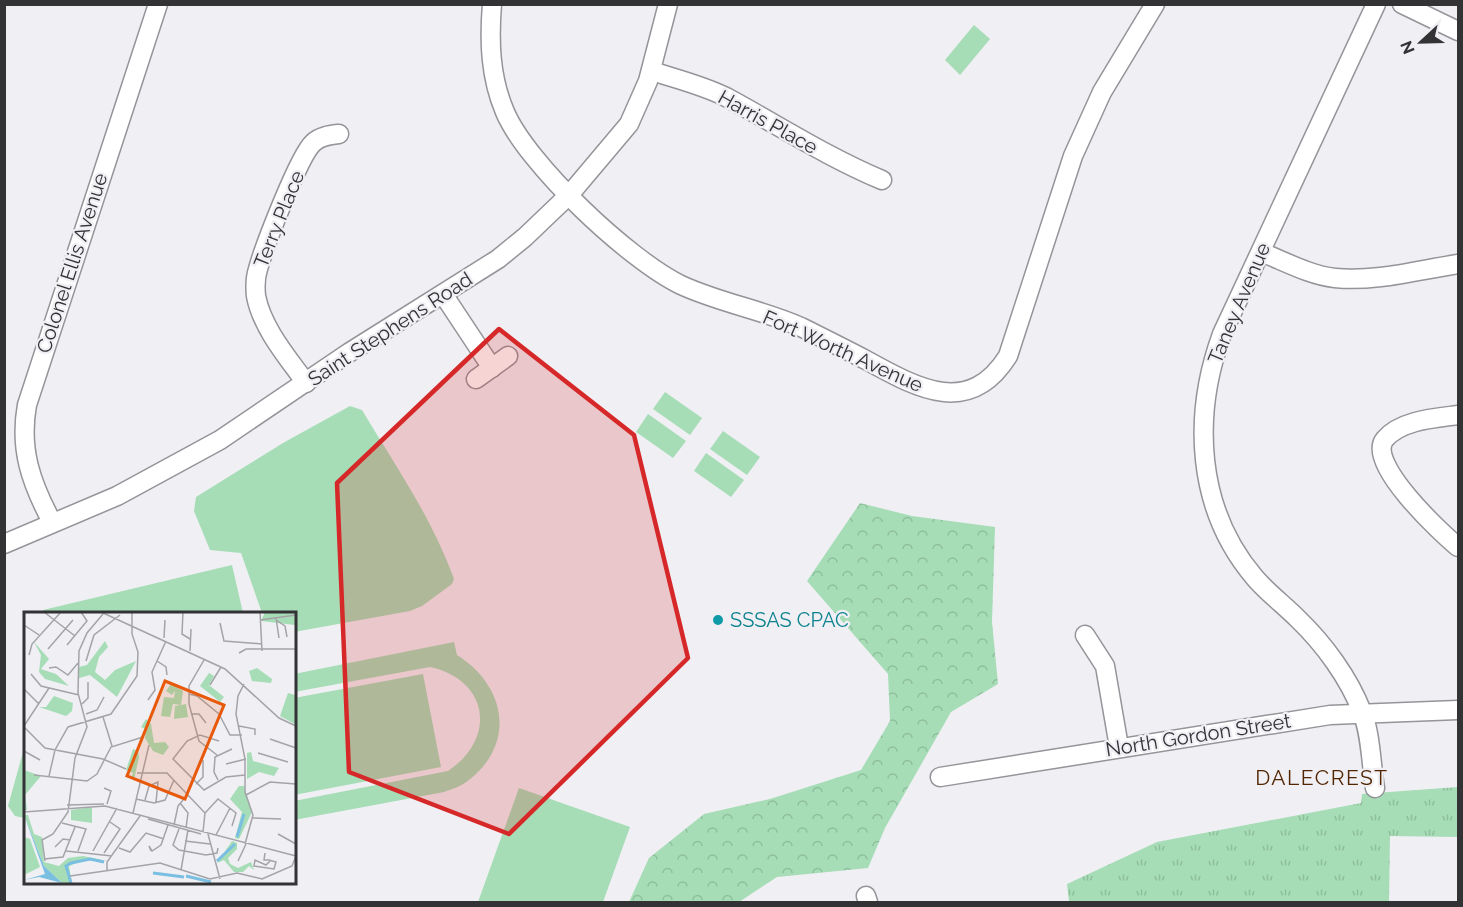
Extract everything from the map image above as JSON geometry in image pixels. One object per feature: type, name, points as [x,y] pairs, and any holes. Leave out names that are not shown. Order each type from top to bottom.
[{"type":"street","name":"Colonel Ellis Avenue","points":[[52,522],[37,493],[26,461],[23,434],[27,405],[158,4]]},
{"type":"street","name":"Fort Worth Avenue","points":[[492,4],[489,35],[492,64],[505,111],[522,141],[570,194],[626,249],[680,284],[799,326],[911,384],[935,392],[969,390],[997,373],[1008,356],[1073,156],[1102,92],[1155,4]]},
{"type":"street","name":"Saint Stephens Road","points":[[4,544],[117,496],[183,462],[507,252],[570,194],[629,124],[652,70],[668,4]]},
{"type":"street","name":"Taney Avenue","points":[[1374,788],[1363,713],[1338,668],[1322,645],[1255,578],[1222,522],[1207,482],[1203,412],[1210,370],[1222,334],[1376,4]]},
{"type":"street","points":[[1402,4],[1458,31]]},
{"type":"street","name":"Harris Place","points":[[652,70],[705,88],[808,145],[882,180]]},
{"type":"street","name":"Terry Place","points":[[306,383],[264,318],[258,305],[255,282],[271,232],[305,156],[314,142],[326,136],[339,134]]},
{"type":"street","points":[[1261,252],[1336,278],[1366,278],[1458,264]]},
{"type":"street","points":[[443,294],[492,368]]},
{"type":"street","points":[[476,379],[508,356]]},
{"type":"street","points":[[1458,415],[1433,418],[1393,431],[1383,440],[1381,448],[1382,457],[1394,480],[1440,532],[1458,547]]},
{"type":"street","points":[[1084,635],[1105,666],[1119,747]]},
{"type":"street","name":"North Gordon Street","points":[[940,777],[1330,715],[1458,710]]},
{"type":"highlighted area","points":[[499,329],[634,435],[688,658],[509,834],[349,772],[337,483]]},
{"type":"green space","points":[[974,25],[990,39],[960,75],[945,60]]},
{"type":"green space","points":[[665,392],[702,418],[690,435],[653,409]]},
{"type":"green space","points":[[350,406],[362,410],[424,513],[445,556],[454,579],[452,584],[422,606],[410,611],[296,632],[296,612],[262,612],[241,553],[210,550],[194,511],[196,497],[283,443]]},
{"type":"green space","points":[[648,414],[686,441],[673,458],[636,432]]},
{"type":"green space","points":[[723,431],[760,457],[747,475],[710,449]]},
{"type":"green space","points":[[706,453],[744,480],[731,497],[694,471]]},
{"type":"green space","points":[[860,503],[912,516],[995,527],[992,622],[998,684],[951,712],[885,828],[868,868],[777,877],[739,902],[629,902],[649,858],[704,814],[770,799],[861,770],[890,721],[888,674],[807,581]]},
{"type":"green space","points":[[232,565],[243,612],[43,612],[43,610]]},
{"type":"green space","points":[[454,642],[457,655],[473,667],[486,682],[495,698],[499,714],[499,732],[494,749],[484,765],[466,782],[444,792],[296,820],[296,801],[448,771],[464,758],[474,743],[479,727],[480,712],[475,697],[465,684],[450,674],[430,667],[296,692],[296,674]]},
{"type":"green space","points":[[423,674],[441,767],[296,795],[296,698]]},
{"type":"green space","points":[[24,749],[24,818],[15,816],[8,806]]},
{"type":"green space","points":[[1458,787],[1458,837],[1390,836],[1389,902],[1069,902],[1067,884],[1157,842],[1361,803],[1362,794]]},
{"type":"green space","points":[[519,788],[630,827],[603,902],[478,902]]},
{"type":"place","name":"SSSAS CPAC","points":[[718,620]]},
{"type":"district","name":"DALECREST","points":[[1322,778]]}]
